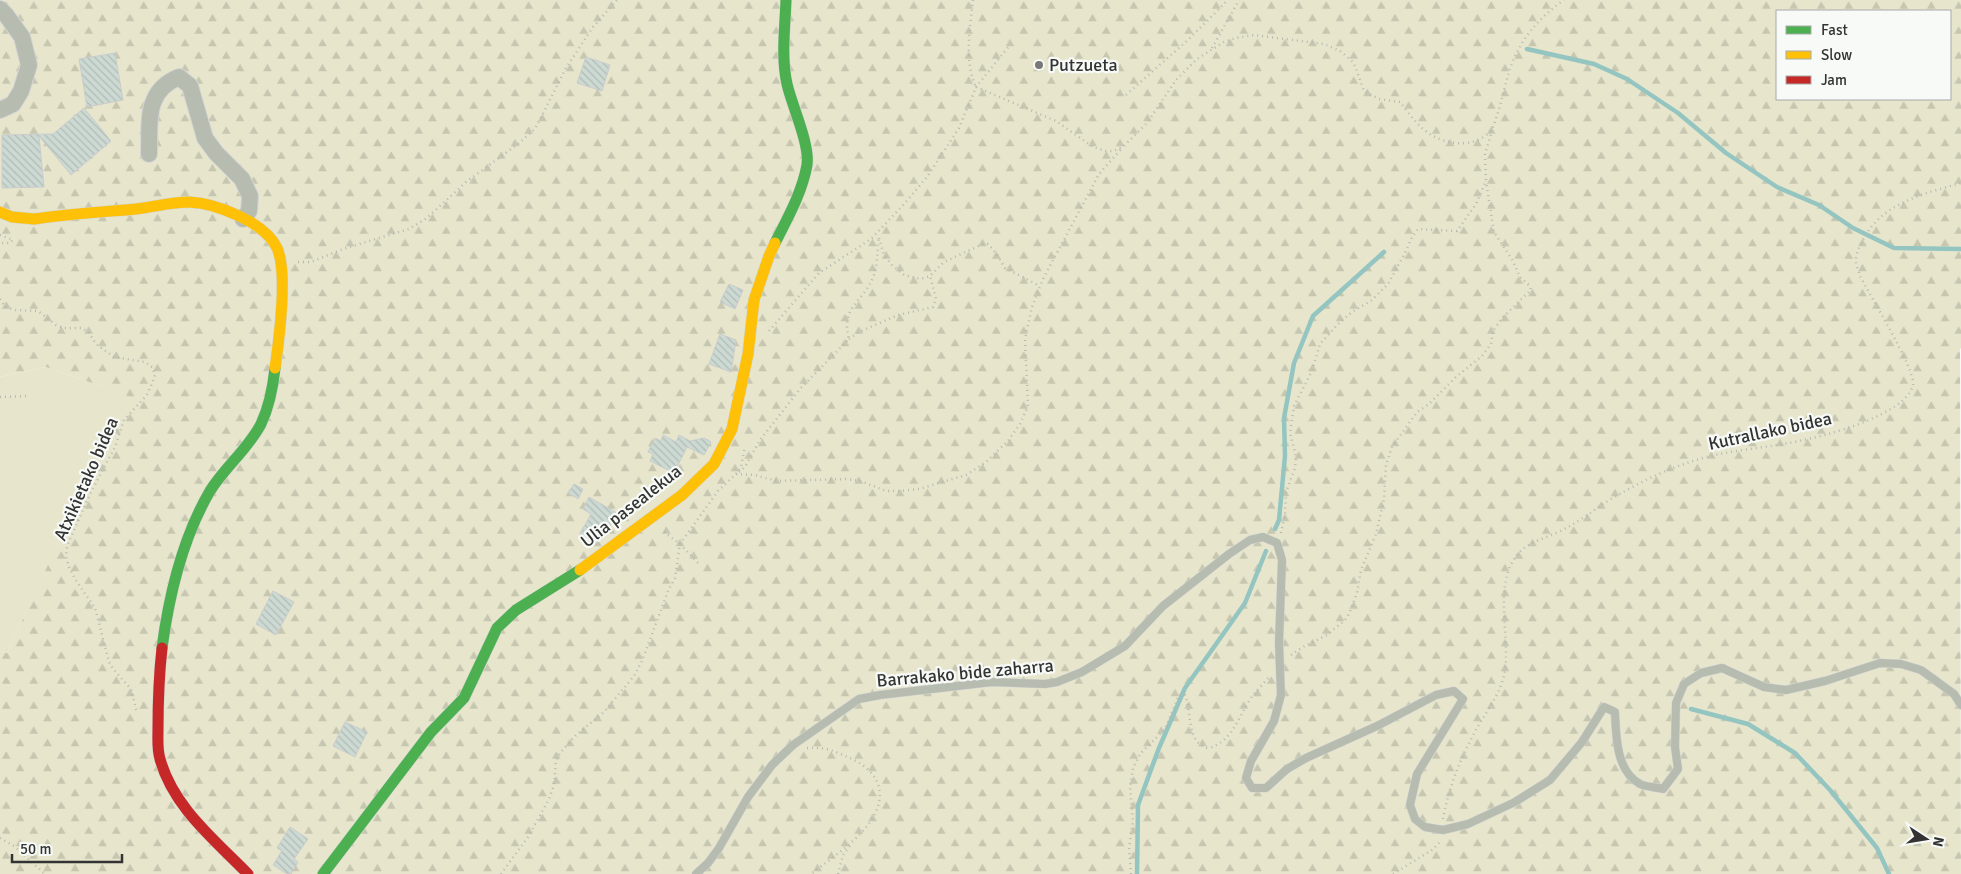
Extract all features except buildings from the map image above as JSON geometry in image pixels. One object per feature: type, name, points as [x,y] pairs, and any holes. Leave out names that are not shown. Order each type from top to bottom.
[{"type":"street","name":"Ulia pasealekua","points":[[323,874],[431,732],[464,698],[497,628],[516,610],[592,562],[682,496],[714,464],[732,429],[748,354],[754,300],[768,256],[795,203],[807,164],[804,142],[795,115],[784,62],[786,0]]},
{"type":"street","points":[[0,9],[22,37],[29,64],[21,91],[13,104],[0,110]]},
{"type":"street","points":[[149,154],[151,104],[166,82],[179,77],[190,86],[205,138],[216,153],[242,179],[250,196],[249,210],[243,219]]},
{"type":"street","points":[[0,212],[12,217],[34,219],[191,202],[224,210],[258,226],[275,244],[282,263],[279,325],[272,390],[261,422],[210,492],[190,533],[164,634],[156,704],[159,757],[167,780],[177,797],[248,874]]},
{"type":"lane","name":"Barrakako bide zaharra","points":[[696,874],[708,864],[748,797],[772,765],[794,745],[859,699],[880,694],[992,682],[1045,684],[1057,682],[1082,672],[1125,646],[1163,606],[1229,554],[1250,540],[1263,537],[1277,543]]},
{"type":"lane","points":[[1277,543],[1282,560],[1281,695],[1274,721],[1251,761],[1246,778],[1252,788],[1266,788],[1286,769],[1306,758],[1377,726],[1436,695],[1454,691],[1462,698],[1417,774],[1410,805],[1415,819],[1425,828],[1443,830],[1468,824],[1515,802],[1550,780],[1582,742],[1604,707],[1615,712],[1617,741],[1625,770],[1640,784],[1663,789],[1678,769],[1675,747],[1676,703],[1684,684],[1701,673],[1722,668],[1764,687],[1786,690],[1825,681],[1880,663],[1901,664],[1921,670],[1954,694],[1961,705]]},
{"type":"path","points":[[282,263],[311,262],[343,249],[409,229],[427,218],[466,182],[518,144],[535,129],[566,68],[593,27],[617,0]]},
{"type":"path","points":[[972,0],[969,49],[972,79],[976,87],[1056,121],[1093,147],[1106,151],[1113,151],[1123,147]]},
{"type":"path","points":[[1126,95],[1189,39],[1228,0]]},
{"type":"path","points":[[1211,50],[1239,0]]},
{"type":"path","points":[[1131,874],[1129,848],[1133,821],[1130,788],[1133,768],[1140,754],[1165,729],[1179,695],[1185,695],[1188,715],[1198,745],[1208,748],[1215,747],[1236,726],[1251,698],[1270,677],[1280,662],[1303,647],[1327,635],[1346,620],[1376,534],[1384,498],[1386,465],[1392,447],[1416,412],[1429,404],[1457,376],[1482,356],[1491,344],[1494,332],[1503,317],[1531,290],[1530,286],[1520,277],[1514,261],[1494,232],[1486,181],[1485,154],[1514,56],[1525,37],[1549,10],[1564,0]]},
{"type":"path","points":[[736,474],[755,475],[776,481],[846,479],[861,481],[886,491],[900,491],[919,488],[966,475],[986,462],[1008,441],[1020,424],[1028,406],[1025,339],[1032,308],[1040,286],[1095,180],[1123,147],[1147,123],[1176,80],[1197,58],[1224,42],[1254,35],[1324,44],[1340,51],[1355,66],[1364,91],[1380,99],[1400,102],[1424,130],[1452,144],[1470,142],[1486,136],[1494,125]]},
{"type":"path","points":[[768,332],[819,273],[878,234],[927,177],[959,128],[976,87],[1010,45]]},
{"type":"path","points":[[1277,543],[1285,515],[1286,492],[1295,468],[1296,456],[1290,433],[1294,406],[1312,370],[1320,344],[1337,325],[1352,312],[1372,300],[1388,284],[1418,229],[1457,231],[1476,204],[1486,181]]},
{"type":"path","name":"Kutrallako bidea","points":[[1443,830],[1446,800],[1454,776],[1468,744],[1497,696],[1504,675],[1504,592],[1508,573],[1517,555],[1533,543],[1567,528],[1611,499],[1652,477],[1687,463],[1725,452],[1799,441],[1831,433],[1884,414],[1902,401],[1910,391],[1913,378],[1907,361],[1860,276],[1856,260],[1861,244],[1869,229],[1884,215],[1903,202],[1961,183]]},
{"type":"path","points":[[878,234],[884,254],[904,275],[921,279],[930,276],[944,262],[983,244],[988,244],[1005,268],[1040,286]]},
{"type":"path","points":[[849,339],[846,322],[849,313],[874,275],[878,234]]},
{"type":"path","points":[[0,235],[12,240],[10,243],[0,243]]},
{"type":"path","points":[[501,874],[528,837],[549,799],[554,785],[556,761],[560,753],[576,735],[603,713],[625,688],[638,669],[668,591],[675,578],[680,544],[718,491],[745,467],[755,448],[800,389],[849,339],[859,332],[890,318],[933,307],[936,298],[930,276]]},
{"type":"path","name":"Atxikietako bidea","points":[[0,300],[5,308],[38,312],[56,325],[64,328],[82,328],[89,333],[96,344],[114,357],[145,362],[152,367],[154,375],[151,386],[146,396],[124,420],[115,447],[90,494],[67,546],[66,558],[69,567],[95,608],[114,670],[131,689],[136,709],[158,728]]},
{"type":"path","points":[[0,397],[28,396]]},
{"type":"path","points":[[736,474],[740,467],[746,443]]},
{"type":"path","points":[[649,520],[680,544],[699,564]]},
{"type":"path","points":[[803,749],[819,747],[835,751],[864,766],[877,780],[880,791],[877,810],[869,824],[843,855],[838,874]]},
{"type":"path","points":[[1393,874],[1432,850],[1443,839],[1443,830]]},
{"type":"path","points":[[0,838],[14,846],[45,874]]},
{"type":"path","points":[[811,874],[855,840]]},
{"type":"green space","points":[[0,0],[1961,0],[1961,874],[0,874],[0,651],[7,653],[127,395],[46,367],[0,377]]},
{"type":"green space","points":[[46,367],[128,395],[7,653],[0,651],[0,377]]},
{"type":"waterway","points":[[1527,49],[1594,64],[1627,79],[1678,113],[1726,153],[1777,187],[1819,205],[1853,228],[1894,248],[1961,249]]},
{"type":"waterway","points":[[1275,529],[1279,520],[1285,456],[1284,418],[1294,363],[1313,316],[1384,252]]},
{"type":"waterway","points":[[1137,874],[1138,805],[1159,748],[1185,688],[1245,603],[1266,551]]},
{"type":"waterway","points":[[1691,709],[1748,724],[1795,753],[1830,790],[1877,848],[1889,874]]},
{"type":"traffic: fast","points":[[775,243],[798,196],[807,165],[806,147],[785,74],[786,0]]},
{"type":"traffic: fast","points":[[162,648],[173,587],[192,527],[210,491],[250,442],[261,424],[270,397],[275,368]]},
{"type":"traffic: fast","points":[[323,874],[431,732],[464,698],[497,628],[516,610],[580,570]]},
{"type":"traffic: slow","points":[[0,212],[12,217],[34,219],[189,202],[225,210],[251,222],[271,239],[277,248],[280,259],[282,306],[275,368]]},
{"type":"traffic: slow","points":[[580,570],[682,495],[714,464],[732,429],[748,354],[754,300],[775,243]]},
{"type":"traffic: jam","points":[[162,648],[158,752],[166,776],[185,808],[248,874]]},
{"type":"place","name":"Putzueta","points":[[1039,65]]}]
